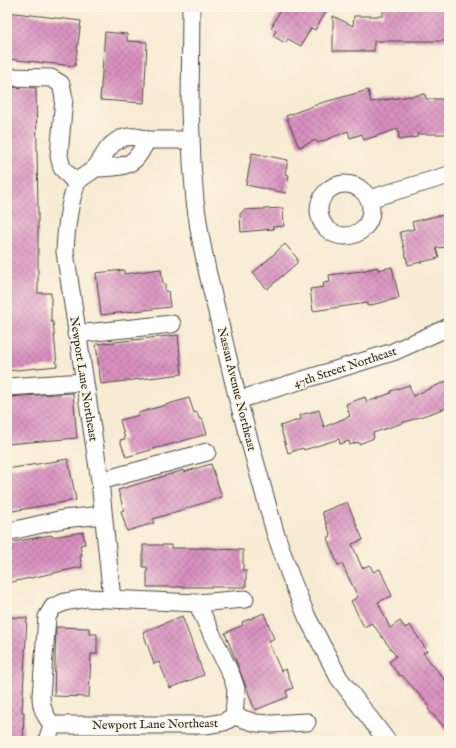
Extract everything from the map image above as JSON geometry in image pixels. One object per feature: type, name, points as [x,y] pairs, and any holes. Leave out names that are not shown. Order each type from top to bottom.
[{"type":"street","name":"Nassau Avenue Northeast","points":[[191,7],[190,140],[195,201],[200,235],[238,400],[275,532],[306,617],[339,678],[387,741]]},
{"type":"street","points":[[7,77],[51,78],[61,84],[64,98],[59,156],[62,168],[76,183],[95,168],[108,148],[118,140],[139,136],[147,140],[190,140]]},
{"type":"street","points":[[95,168],[120,167],[128,164],[135,159],[147,140]]},
{"type":"street","points":[[370,199],[449,175]]},
{"type":"street","name":"Newport Lane Northeast","points":[[76,183],[66,228],[65,252],[76,334],[100,481],[112,599]]},
{"type":"street","points":[[76,334],[172,324]]},
{"type":"street","name":"47th Street Northeast","points":[[238,400],[393,352],[449,327]]},
{"type":"street","points":[[7,387],[84,382]]},
{"type":"street","points":[[100,481],[207,452]]},
{"type":"street","points":[[7,532],[63,519],[103,515]]},
{"type":"street","name":"Newport Lane Northeast","points":[[87,598],[197,603],[232,677],[236,689],[234,716],[224,722],[207,725],[50,733],[41,705],[47,617],[53,607],[65,602],[87,598]]},
{"type":"street","points":[[197,603],[245,599]]},
{"type":"street","points":[[234,716],[256,723],[271,724],[307,722]]},
{"type":"building","points":[[282,7],[316,7],[326,12],[315,30],[311,28],[301,46],[288,39],[285,43],[273,36],[276,31],[271,28]]},
{"type":"building","points":[[383,7],[449,7],[449,41],[374,41],[374,51],[333,51],[333,16],[353,26],[354,16],[383,16]]},
{"type":"building","points":[[7,12],[81,21],[75,66],[7,59]]},
{"type":"building","points":[[105,32],[127,34],[127,41],[147,42],[144,103],[100,100]]},
{"type":"building","points":[[7,87],[36,88],[38,293],[51,293],[51,322],[53,322],[57,366],[7,371]]},
{"type":"building","points":[[368,90],[371,102],[425,94],[426,99],[449,99],[449,134],[417,134],[417,137],[399,140],[398,129],[364,140],[362,134],[350,138],[348,131],[318,143],[316,140],[299,147],[286,116],[321,103]]},
{"type":"building","points":[[252,153],[288,160],[285,174],[289,175],[286,193],[246,185]]},
{"type":"building","points":[[283,208],[284,226],[272,227],[274,229],[241,232],[240,214],[244,210]]},
{"type":"building","points":[[449,215],[449,247],[436,248],[439,258],[408,265],[400,232],[414,229],[412,222],[436,216]]},
{"type":"building","points":[[285,244],[297,258],[297,263],[267,289],[253,273]]},
{"type":"building","points":[[377,267],[378,270],[392,267],[399,298],[367,306],[367,303],[313,311],[310,289],[324,287],[323,283],[330,282],[329,275],[362,271]]},
{"type":"building","points":[[161,269],[163,284],[165,284],[165,291],[168,291],[170,307],[101,315],[96,273],[124,270],[124,274]]},
{"type":"building","points":[[178,335],[182,374],[101,384],[96,344]]},
{"type":"building","points":[[449,380],[449,407],[373,433],[374,438],[359,444],[358,442],[350,445],[349,441],[340,444],[339,439],[304,450],[303,448],[288,453],[280,426],[301,419],[300,415],[319,410],[324,427],[350,416],[346,404],[365,397],[367,402],[409,385],[413,396]]},
{"type":"building","points":[[73,393],[77,438],[7,444],[7,397]]},
{"type":"building","points":[[189,398],[194,413],[197,412],[199,419],[202,418],[207,434],[126,457],[120,440],[125,439],[120,420],[139,415],[138,413]]},
{"type":"building","points":[[68,459],[76,500],[7,512],[7,469]]},
{"type":"building","points":[[211,464],[222,497],[153,519],[154,523],[127,531],[121,511],[124,510],[118,490],[184,470],[184,472]]},
{"type":"building","points":[[347,502],[363,540],[352,544],[362,568],[370,565],[373,572],[380,569],[392,596],[378,602],[390,628],[400,621],[405,628],[410,625],[427,651],[423,653],[449,685],[449,733],[428,709],[430,707],[402,675],[400,676],[389,662],[396,656],[372,623],[364,627],[351,601],[358,597],[342,564],[338,565],[327,538],[331,536],[322,512]]},
{"type":"building","points":[[83,532],[85,544],[80,545],[82,567],[7,583],[7,543],[51,535],[52,537]]},
{"type":"building","points":[[143,545],[171,545],[171,548],[215,548],[243,550],[243,570],[246,570],[246,587],[147,587],[147,567],[143,567]]},
{"type":"building","points":[[264,613],[274,639],[268,641],[281,671],[286,669],[293,688],[286,691],[288,697],[255,710],[225,633],[243,625],[242,622]]},
{"type":"building","points":[[182,616],[204,675],[170,688],[159,662],[154,664],[143,632]]},
{"type":"building","points":[[7,617],[27,618],[22,712],[24,712],[23,741],[7,741]]},
{"type":"building","points":[[56,627],[89,628],[89,634],[97,634],[97,654],[91,654],[89,697],[54,696]]}]
